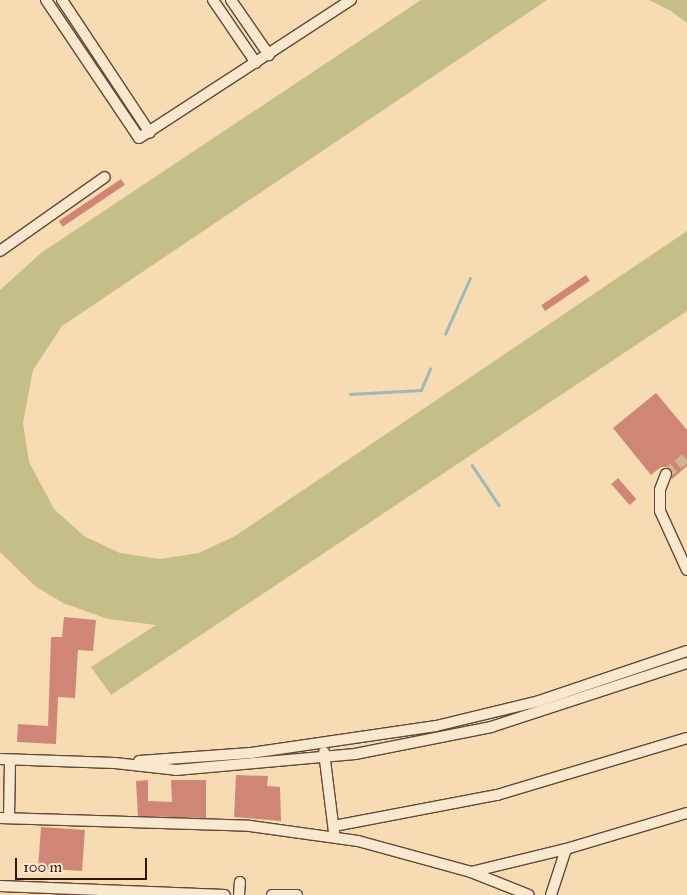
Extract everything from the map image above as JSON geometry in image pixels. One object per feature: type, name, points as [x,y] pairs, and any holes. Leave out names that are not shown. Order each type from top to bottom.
[{"type":"street","points":[[46,0],[138,136],[150,133],[351,0]]},
{"type":"street","points":[[62,0],[150,133]]},
{"type":"street","points":[[213,0],[256,64]]},
{"type":"street","points":[[231,0],[269,55]]},
{"type":"street","points":[[0,251],[104,177]]},
{"type":"street","points":[[666,474],[660,490],[660,511],[687,570]]},
{"type":"street","points":[[115,763],[323,744],[488,716],[687,651]]},
{"type":"street","points":[[529,895],[472,872],[333,838],[250,826],[4,818],[5,760],[115,763],[176,770],[325,757],[490,727],[687,663]]},
{"type":"street","points":[[334,826],[497,795],[687,738]]},
{"type":"street","points":[[323,744],[334,826],[333,838]]},
{"type":"street","points":[[472,872],[566,849],[687,813]]},
{"type":"street","points":[[551,895],[566,849]]},
{"type":"street","points":[[238,895],[240,882]]},
{"type":"street","points":[[0,886],[17,891],[225,895]]},
{"type":"street","points":[[272,894],[297,895]]},
{"type":"shaded area","points":[[421,0],[547,0],[62,326],[33,370],[23,423],[29,462],[54,509],[84,536],[120,553],[160,559],[199,553],[235,536],[687,231],[687,311],[111,695],[91,667],[156,625],[108,619],[63,603],[35,586],[0,552],[0,290],[41,253]]},
{"type":"shaded area","points":[[649,0],[687,0],[687,23],[671,11]]},
{"type":"building","points":[[121,179],[125,185],[63,227],[59,221]]},
{"type":"building","points":[[586,275],[590,281],[545,311],[541,305]]},
{"type":"building","points":[[656,393],[687,430],[687,466],[672,479],[668,467],[661,467],[651,475],[613,428]]},
{"type":"building","points":[[618,478],[636,499],[630,505],[611,484]]},
{"type":"building","points":[[64,617],[96,620],[93,651],[78,650],[75,698],[58,697],[56,744],[17,742],[18,724],[48,726],[51,637],[62,637]]},
{"type":"building","points":[[236,775],[268,776],[267,786],[280,787],[281,821],[234,817]]},
{"type":"building","points":[[148,780],[148,801],[172,802],[171,780],[206,780],[206,818],[138,816],[136,781]]},
{"type":"building","points":[[41,827],[85,830],[82,871],[38,868]]},
{"type":"waterway","points":[[445,334],[470,278]]},
{"type":"waterway","points":[[350,394],[421,390],[430,369]]},
{"type":"waterway","points":[[472,465],[499,505]]},
{"type":"tunnel","points":[[666,474],[687,457]]}]
